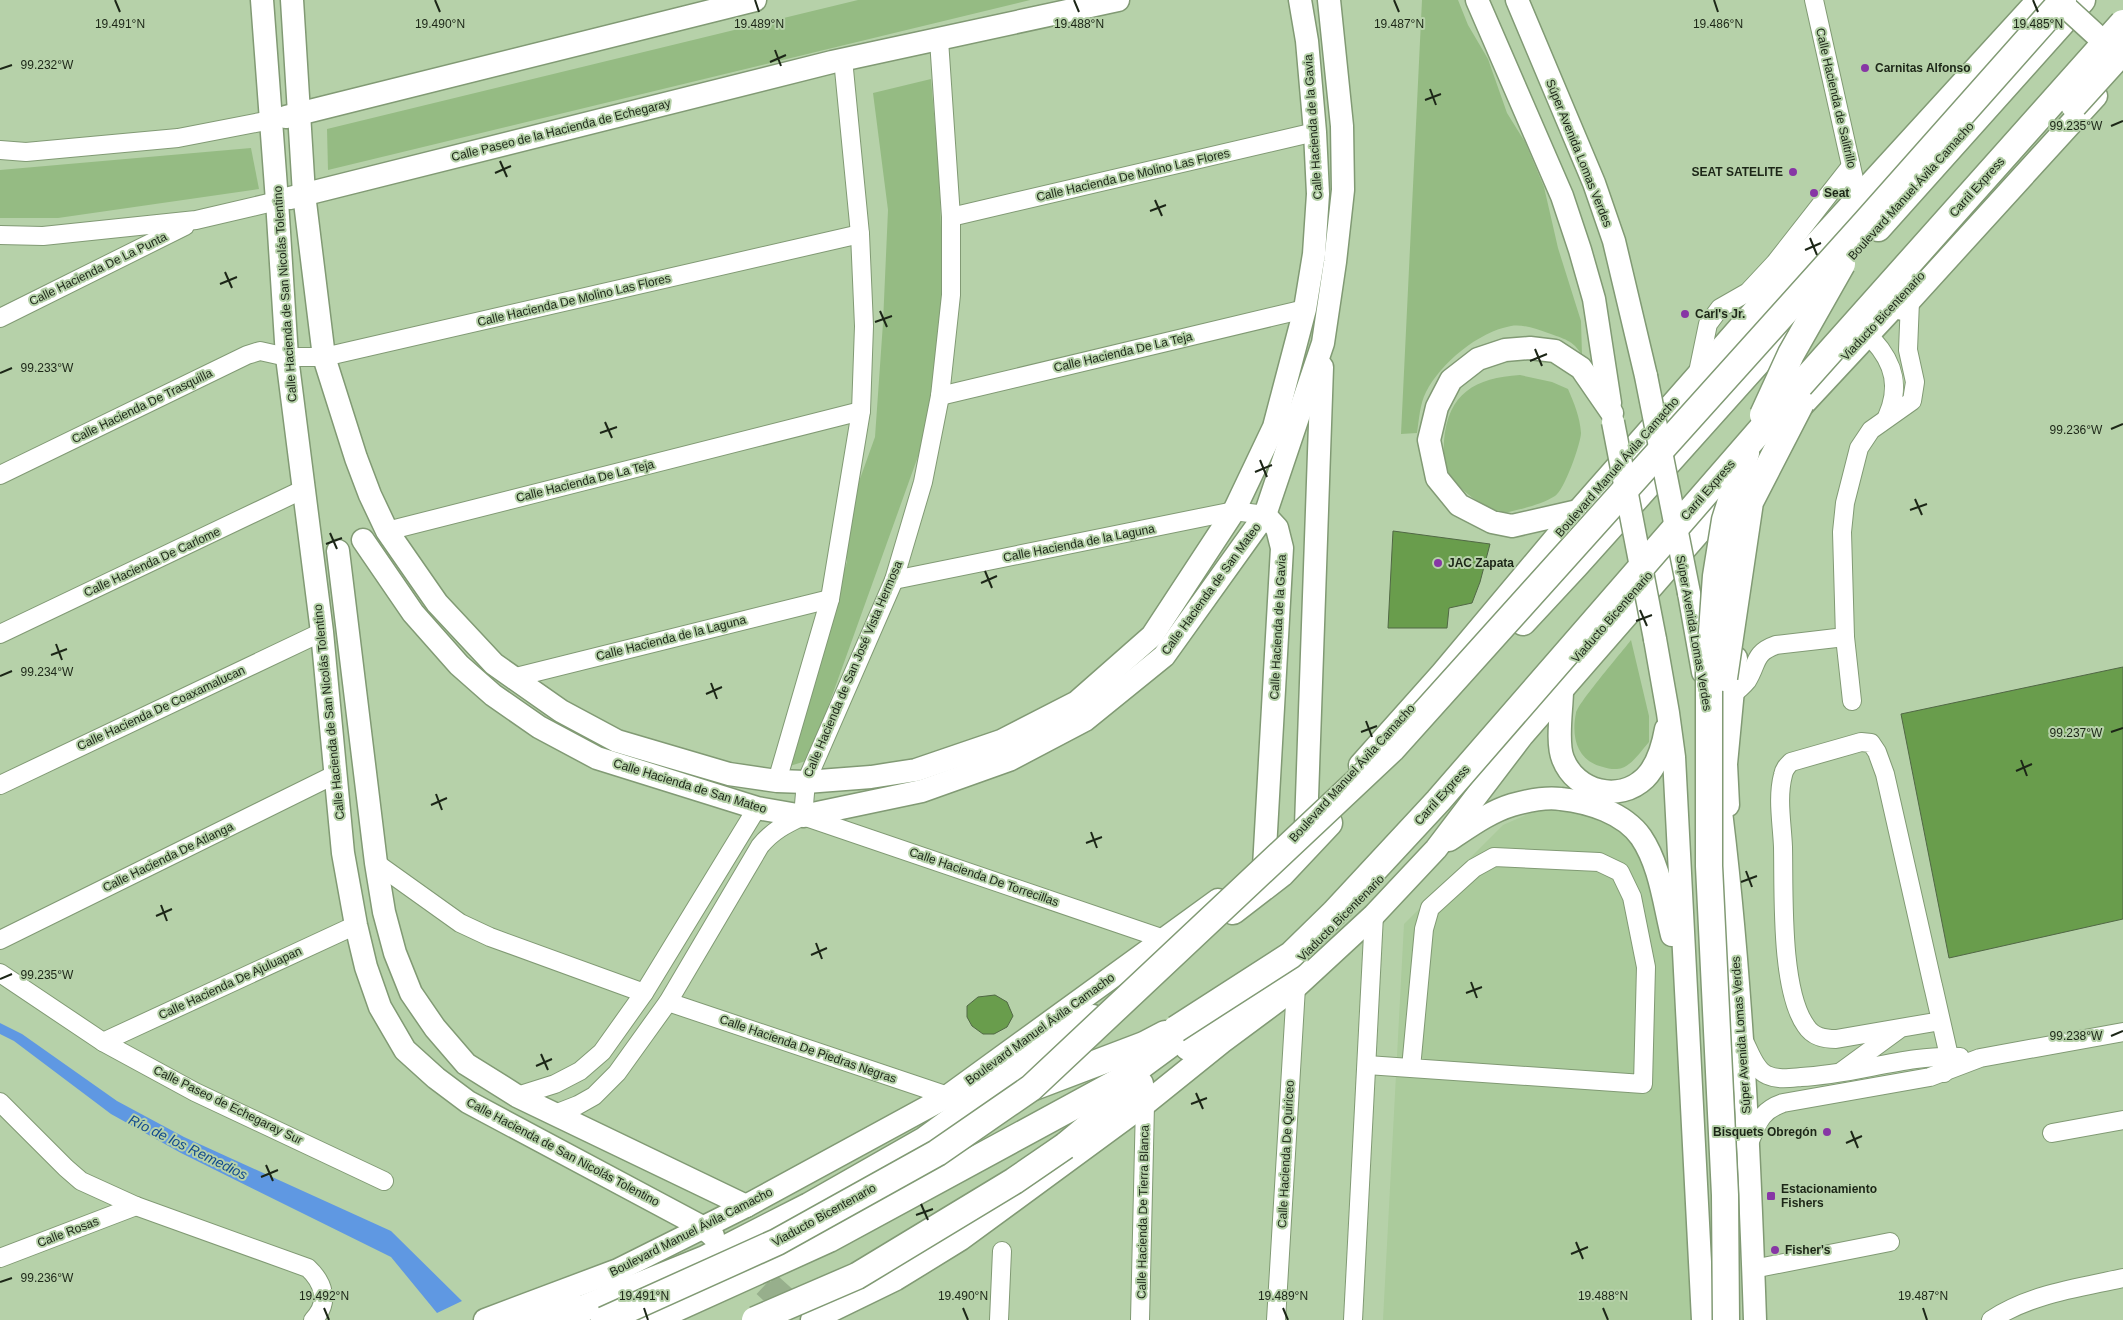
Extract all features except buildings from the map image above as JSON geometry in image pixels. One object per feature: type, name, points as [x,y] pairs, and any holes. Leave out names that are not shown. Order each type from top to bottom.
[{"type":"highway","name":"Viaducto Bicentenario","points":[[604,1320],[777,1242],[937,1153],[1031,1088],[1392,749],[2063,0]]},
{"type":"highway","name":"Boulevard Manuel Ávila Camacho","points":[[555,1320],[623,1294],[705,1259],[765,1230],[925,1140],[1107,1007],[1281,874],[1407,738],[1492,654],[1576,565],[2082,0]]},
{"type":"highway","points":[[650,1320],[830,1239],[1120,1081],[1173,1042],[1333,903],[1601,606],[1783,393],[2123,9]]},
{"type":"highway","name":"Carril Express","points":[[1294,968],[1334,913],[1438,801],[1772,418],[2123,23]]},
{"type":"highway","name":"Viaducto Bicentenario","points":[[1031,1088],[1144,1045],[1294,968],[1381,879],[1441,813],[1712,502],[1799,411],[2123,51]]},
{"type":"highway","points":[[1726,1320],[1725,1196],[1709,866],[1709,673],[1716,576],[1725,520],[1748,447],[1791,354],[1866,222]]},
{"type":"highway","points":[[1740,1320],[1725,1015],[1717,725],[1750,502],[1799,411]]},
{"type":"highway","points":[[755,1320],[857,1276],[1014,1181],[1065,1146],[1164,1064],[1294,968]]},
{"type":"highway","points":[[525,1320],[565,1306],[623,1294]]},
{"type":"main road","name":"Calle Hacienda de San Nicolás Tolentino","points":[[262,0],[287,357],[322,632],[343,853],[356,925],[366,966],[380,1007],[405,1050],[436,1078],[468,1102],[717,1239]]},
{"type":"main road","points":[[292,0],[304,194],[324,357]]},
{"type":"main road","points":[[271,120],[755,0]]},
{"type":"main road","name":"Calle Paseo de la Hacienda de Echegaray","points":[[277,201],[843,59],[939,40],[1118,0]]},
{"type":"main road","name":"Calle Hacienda de la Gavia","points":[[1234,511],[1274,427],[1299,335],[1314,254],[1318,194],[1315,132],[1307,41],[1300,0]]},
{"type":"main road","name":"Calle Hacienda de la Gavia","points":[[1306,826],[1323,343],[1343,190],[1342,126],[1329,0]]},
{"type":"main road","points":[[1477,0],[1562,196],[1594,299],[1612,417],[1668,713],[1674,757],[1684,984],[1703,1320]]},
{"type":"main road","name":"Súper Avenida Lomas Verdes","points":[[1517,0],[1600,200],[1614,241],[1646,376],[1700,650],[1730,879],[1748,1144],[1755,1320]]},
{"type":"main road","name":"Boulevard Manuel Ávila Camacho","points":[[485,1320],[618,1270],[717,1239],[746,1206],[948,1096],[1264,867],[1306,826],[1442,672],[1578,511],[1858,197],[2038,0]]},
{"type":"main road","points":[[2058,0],[2123,59]]},
{"type":"main road","points":[[800,1315],[896,1279],[960,1239],[1145,1104],[1222,1042],[1294,968],[1374,915],[1436,849],[1522,736],[1799,411],[1873,340],[1910,301],[2123,66]]},
{"type":"main road","name":"Calle Hacienda de la Gavia","points":[[1264,867],[1282,548],[1277,528],[1265,515],[1323,343]]},
{"type":"main road","points":[[1578,511],[1512,526],[1492,522],[1459,505],[1437,478],[1429,440],[1437,407],[1451,380],[1478,359],[1505,350],[1530,348],[1555,351],[1581,368],[1612,417]]},
{"type":"main road","name":"Calle Hacienda de San Mateo","points":[[324,357],[356,458],[387,532],[437,604],[494,664],[561,710],[617,741],[729,774],[777,781],[806,782],[871,777],[916,770],[1001,741],[1076,702],[1152,636],[1234,511]]},
{"type":"main road","points":[[1730,879],[1726,764],[1737,644],[1754,527],[1765,492],[1799,411]]},
{"type":"main road","name":"Calle Hacienda de San Mateo","points":[[363,540],[413,613],[459,664],[493,696],[539,727],[597,758],[757,808],[803,816],[922,791],[1009,760],[1085,720],[1164,656],[1265,515]]},
{"type":"main road","name":"Calle Hacienda De La Teja","points":[[313,562],[363,540],[387,532]]},
{"type":"main road","points":[[338,551],[376,863],[384,912],[395,953],[411,993],[435,1028],[466,1064],[517,1096],[746,1206]]},
{"type":"main road","points":[[1562,690],[1560,748],[1562,759],[1569,771],[1578,780],[1604,792],[1629,789],[1645,778],[1661,750],[1668,713]]},
{"type":"main road","points":[[1436,849],[1477,822],[1512,806],[1560,798],[1600,807],[1622,820],[1640,836],[1654,863],[1684,984]]},
{"type":"main road","points":[[405,1050],[435,1028]]},
{"type":"street","name":"Calle Hacienda de Salitrillo","points":[[1814,0],[1858,197]]},
{"type":"street","name":"Calle Hacienda de San José Vista Hermosa","points":[[803,816],[806,782],[894,580],[923,482],[940,396],[951,295],[951,217],[939,40]]},
{"type":"street","points":[[777,781],[830,599],[861,412],[864,326],[860,234],[843,59]]},
{"type":"street","points":[[0,150],[26,152],[178,138],[271,120]]},
{"type":"street","name":"Calle Hacienda De Molino Las Flores","points":[[951,217],[1315,132]]},
{"type":"street","points":[[1697,377],[1708,324],[1720,308],[1748,292],[1775,263],[1852,166]]},
{"type":"street","name":"Calle Paseo de la Hacienda de Echegaray","points":[[0,235],[42,236],[196,220],[277,201]]},
{"type":"street","name":"Calle Hacienda De La Punta","points":[[0,318],[196,220]]},
{"type":"street","name":"Calle Hacienda De Molino Las Flores","points":[[287,357],[324,357],[860,234]]},
{"type":"street","points":[[1852,701],[1845,637],[1842,532],[1845,503],[1859,448],[1871,430],[1912,401],[1915,382],[1908,350],[1910,301]]},
{"type":"street","name":"Calle Hacienda De La Teja","points":[[940,396],[1305,309]]},
{"type":"street","points":[[1299,335],[1323,343]]},
{"type":"street","points":[[1873,340],[1884,352],[1892,369],[1894,400],[1887,417]]},
{"type":"street","name":"Calle Hacienda De Trasquilla","points":[[0,475],[247,355],[260,351],[287,357]]},
{"type":"street","name":"Calle Hacienda De La Teja","points":[[387,532],[861,412]]},
{"type":"street","name":"Calle Hacienda De Carlome","points":[[0,634],[304,490]]},
{"type":"street","name":"Calle Hacienda de la Laguna","points":[[894,580],[1234,511],[1265,515]]},
{"type":"street","name":"Calle Hacienda de la Laguna","points":[[512,678],[830,599]]},
{"type":"street","name":"Calle Hacienda De Coaxamalucan","points":[[0,784],[322,632]]},
{"type":"street","points":[[1732,695],[1747,680],[1758,655],[1767,648],[1776,645],[1845,637]]},
{"type":"street","points":[[1941,1021],[1836,1039],[1824,1039],[1814,1034],[1806,1026],[1797,1009],[1788,967],[1784,927],[1780,797],[1783,775],[1791,762],[1862,742],[1871,743],[1877,752],[1885,774],[1941,1021],[1946,1065]]},
{"type":"street","name":"Calle Hacienda De Atlanga","points":[[0,940],[336,774]]},
{"type":"street","points":[[722,798],[729,774]]},
{"type":"street","points":[[517,1096],[555,1084],[580,1070],[602,1052],[644,993],[757,808]]},
{"type":"street","points":[[555,1114],[594,1096],[617,1073],[668,1002],[760,846],[768,836],[803,816]]},
{"type":"street","name":"Calle Hacienda De Torrecillas","points":[[803,816],[1164,939]]},
{"type":"street","points":[[1367,1065],[1643,1084],[1646,967],[1632,897],[1620,872],[1599,862],[1494,857],[1474,868],[1430,908],[1424,929],[1411,1068]]},
{"type":"street","points":[[376,863],[460,923],[490,938],[644,993]]},
{"type":"street","points":[[1353,1320],[1374,915]]},
{"type":"street","name":"Calle Hacienda De Ajuluapan","points":[[103,1042],[356,925]]},
{"type":"street","name":"Calle Hacienda De Quiriceo","points":[[1276,1320],[1294,968]]},
{"type":"street","name":"Calle Paseo de Echegaray Sur","points":[[0,973],[103,1042],[195,1092],[384,1181]]},
{"type":"street","name":"Calle Hacienda De Piedras Negras","points":[[668,1002],[948,1096]]},
{"type":"street","points":[[1838,1073],[1902,1028]]},
{"type":"street","points":[[1748,1144],[1761,1116],[1770,1107],[1782,1103],[1840,1094],[1946,1065],[2123,1032]]},
{"type":"street","points":[[1741,1036],[1757,1066],[1766,1075],[1779,1078],[1838,1073],[1921,1059],[1946,1065]]},
{"type":"street","points":[[1838,1073],[1840,1094]]},
{"type":"street","points":[[0,1102],[66,1168],[81,1180],[136,1206],[308,1268],[318,1277],[324,1299],[322,1310],[313,1320]]},
{"type":"street","name":"Calle Hacienda De Tierra Blanca","points":[[1140,1320],[1145,1104]]},
{"type":"street","points":[[2052,1132],[2123,1120]]},
{"type":"street","name":"Calle Rosas","points":[[0,1258],[136,1206]]},
{"type":"street","points":[[1753,1269],[1890,1242]]},
{"type":"street","points":[[999,1320],[1002,1251]]},
{"type":"street","points":[[1991,1320],[2004,1311],[2043,1296],[2123,1278]]},
{"type":"shaded area","points":[[858,0],[1030,0],[328,170],[327,129]]},
{"type":"shaded area","points":[[1422,0],[1458,0],[1468,25],[1488,59],[1507,113],[1525,142],[1544,187],[1558,248],[1581,321],[1582,355],[1568,341],[1544,331],[1520,326],[1498,329],[1462,350],[1441,370],[1422,401],[1417,433],[1401,434]]},
{"type":"shaded area","points":[[931,79],[939,172],[943,284],[930,423],[809,760],[777,770],[847,562],[842,529],[875,437],[888,210],[873,93]]},
{"type":"shaded area","points":[[251,148],[259,189],[58,218],[0,218],[0,170]]},
{"type":"shaded area","points":[[1520,375],[1552,382],[1568,389],[1578,416],[1581,433],[1571,466],[1559,492],[1555,496],[1529,507],[1501,514],[1476,500],[1454,481],[1448,472],[1445,462],[1444,441],[1451,411],[1467,391],[1490,380]]},
{"type":"shaded area","points":[[1631,640],[1649,716],[1649,742],[1630,764],[1620,769],[1610,769],[1594,764],[1582,754],[1575,739],[1576,713],[1592,689]]},
{"type":"shaded area","points":[[1544,807],[1591,814],[1639,838],[1668,918],[1688,1057],[1695,1320],[1383,1320],[1404,924],[1503,825]]},
{"type":"water","name":"Río de los Remedios","points":[[0,1023],[22,1034],[117,1101],[184,1137],[391,1231],[462,1301],[437,1313],[391,1257],[181,1153],[111,1114],[14,1041],[0,1034]]},
{"type":"tunnel","points":[[745,1261],[796,1307]]},
{"type":"tunnel","points":[[743,1269],[788,1311]]},
{"type":"place","name":"Carnitas Alfonso","points":[[1865,68]]},
{"type":"place","name":"SEAT SATELITE","points":[[1793,172]]},
{"type":"place","name":"Seat","points":[[1814,193]]},
{"type":"place","name":"Carl's Jr.","points":[[1685,314]]},
{"type":"place","name":"JAC Zapata","points":[[1438,563]]},
{"type":"place","name":"Bisquets Obregón","points":[[1827,1132]]},
{"type":"place","name":"Estacionamiento Fishers","points":[[1771,1196]]},
{"type":"place","name":"Fisher's","points":[[1775,1250]]}]
